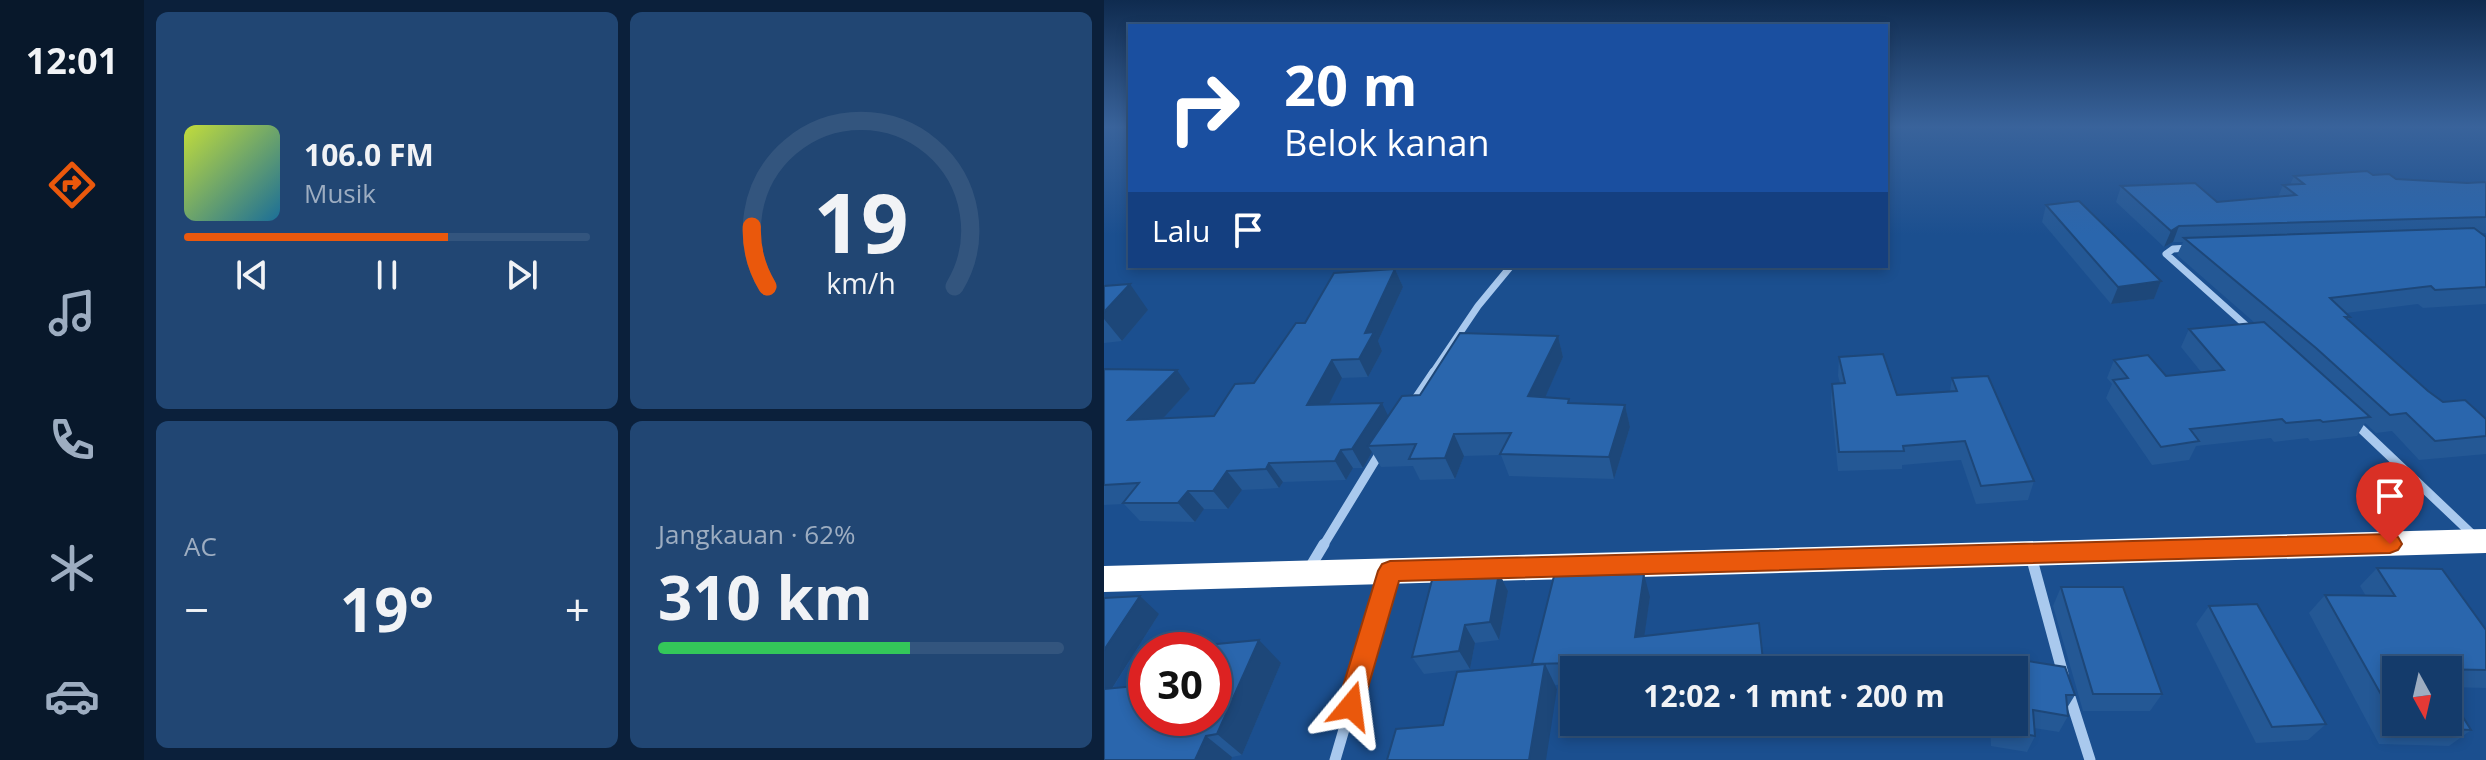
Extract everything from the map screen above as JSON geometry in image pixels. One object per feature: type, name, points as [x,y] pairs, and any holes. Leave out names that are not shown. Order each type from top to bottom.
[{"type":"highway","points":[[1104,579],[2483,541]]},
{"type":"street","points":[[2204,247],[2173,249],[2166,254],[2262,340]]},
{"type":"street","points":[[1404,416],[1478,306],[1509,268]]},
{"type":"street","points":[[2344,413],[2483,541]]},
{"type":"street","points":[[1306,573],[1388,440]]},
{"type":"street","points":[[2031,555],[2051,638],[2090,760]]},
{"type":"street","points":[[1335,760],[1390,571]]},
{"type":"building","points":[[2367,171],[2373,175],[2389,174],[2396,179],[2486,182],[2486,217],[2179,226],[2171,231],[2121,186],[2195,183],[2217,202],[2296,195],[2283,185],[2304,184],[2294,176]]},
{"type":"building","points":[[2079,201],[2161,281],[2118,287],[2046,205]]},
{"type":"building","points":[[2474,228],[2486,237],[2486,287],[2435,290],[2431,286],[2330,298],[2350,317],[2345,317],[2428,391],[2443,402],[2465,400],[2486,419],[2486,436],[2435,441],[2406,413],[2390,415],[2316,348],[2184,238]]},
{"type":"building","points":[[1395,269],[1365,333],[1374,332],[1359,359],[1332,360],[1307,405],[1382,403],[1352,449],[1341,450],[1335,461],[1269,463],[1266,469],[1227,471],[1213,491],[1188,491],[1178,503],[1123,503],[1139,483],[1104,485],[1104,369],[1177,370],[1128,420],[1214,416],[1235,384],[1254,383],[1296,323],[1305,323],[1334,273]]},
{"type":"building","points":[[1130,284],[1104,312],[1104,286]]},
{"type":"building","points":[[2264,322],[2370,417],[2286,423],[2282,419],[2190,429],[2199,441],[2161,447],[2113,380],[2128,378],[2114,360],[2148,355],[2166,376],[2224,370],[2189,329]]},
{"type":"building","points":[[1460,333],[1558,336],[1528,396],[1569,399],[1568,403],[1625,405],[1609,457],[1500,454],[1511,433],[1454,434],[1445,458],[1409,459],[1416,444],[1368,446],[1402,396],[1420,395]]},
{"type":"building","points":[[1883,354],[1897,395],[1957,391],[1952,378],[1988,376],[2034,481],[1981,486],[1965,441],[1903,446],[1904,451],[1839,452],[1832,384],[1845,383],[1839,357]]},
{"type":"building","points":[[2377,568],[2442,569],[2486,630],[2486,670],[2462,670],[2462,656],[2382,656],[2382,696],[2325,595],[2395,596]]},
{"type":"building","points":[[1499,573],[1490,622],[1465,625],[1459,651],[1412,657],[1432,580]]},
{"type":"building","points":[[1644,574],[1635,637],[1759,623],[1763,656],[1560,656],[1560,663],[1532,664],[1554,576]]},
{"type":"building","points":[[2061,587],[2123,587],[2162,694],[2093,694]]},
{"type":"building","points":[[1140,596],[1104,650],[1104,598]]},
{"type":"building","points":[[2257,604],[2326,724],[2272,727],[2209,606]]},
{"type":"building","points":[[1259,640],[1232,700],[1232,643]]},
{"type":"building","points":[[2028,661],[2065,667],[2075,695],[2066,695],[2068,716],[2033,710],[2035,736],[2028,735]]},
{"type":"building","points":[[1545,664],[1529,760],[1387,760],[1396,729],[1443,725],[1457,672]]},
{"type":"building","points":[[1128,687],[1128,736],[1206,736],[1195,760],[1104,760],[1104,689]]},
{"type":"building","points":[[2462,716],[2471,730],[2462,730]]},
{"type":"route","points":[[1351,706],[1390,571],[2390,544]]}]
